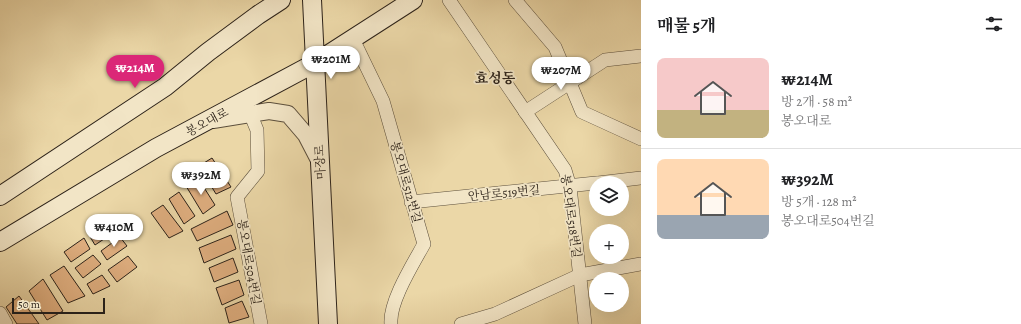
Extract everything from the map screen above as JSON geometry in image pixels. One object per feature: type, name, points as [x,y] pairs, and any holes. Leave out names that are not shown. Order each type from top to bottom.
[{"type":"main road","points":[[0,196],[165,87],[208,52],[281,0]]},
{"type":"main road","name":"마장로","points":[[312,0],[328,324]]},
{"type":"main road","name":"봉오대로","points":[[0,242],[156,148],[315,64],[413,0]]},
{"type":"street","name":"봉오대로518번길","points":[[448,0],[565,170],[570,187],[585,324]]},
{"type":"street","points":[[515,0],[555,47],[582,112],[641,139]]},
{"type":"street","name":"봉오대로512번길","points":[[354,39],[383,101],[424,244],[396,298],[390,317],[391,324]]},
{"type":"street","points":[[525,112],[605,60],[641,56]]},
{"type":"street","points":[[207,122],[250,113],[269,111],[288,114],[306,135],[320,162]]},
{"type":"street","name":"봉오대로504번길","points":[[250,113],[257,130],[258,171],[237,197],[261,324]]},
{"type":"street","name":"안남로519번길","points":[[629,179],[641,178]]},
{"type":"street","name":"안남로519번길","points":[[411,202],[589,184]]},
{"type":"street","points":[[461,324],[495,314],[580,275],[641,264]]},
{"type":"street","points":[[0,313],[6,324]]},
{"type":"building","points":[[212,158],[231,187],[216,194],[199,166]]},
{"type":"building","points":[[198,178],[215,205],[203,214],[186,186]]},
{"type":"building","points":[[179,192],[195,216],[184,224],[169,199]]},
{"type":"building","points":[[163,205],[183,231],[169,238],[151,213]]},
{"type":"building","points":[[227,211],[233,225],[197,241],[191,229]]},
{"type":"building","points":[[107,220],[116,231],[95,245],[89,235]]},
{"type":"building","points":[[231,235],[236,249],[204,263],[199,248]]},
{"type":"building","points":[[120,237],[127,246],[107,260],[101,251]]},
{"type":"building","points":[[84,238],[90,249],[71,262],[64,252]]},
{"type":"building","points":[[93,255],[101,264],[83,278],[75,268]]},
{"type":"building","points":[[128,256],[137,267],[117,282],[108,270]]},
{"type":"building","points":[[233,258],[238,272],[214,282],[209,268]]},
{"type":"building","points":[[64,266],[85,296],[68,303],[50,275]]},
{"type":"building","points":[[102,275],[110,286],[93,294],[87,284]]},
{"type":"building","points":[[43,279],[63,311],[47,320],[29,291]]},
{"type":"building","points":[[239,280],[244,295],[222,305],[216,288]]},
{"type":"building","points":[[19,296],[39,324],[17,324],[6,307]]},
{"type":"building","points":[[242,301],[249,317],[229,323],[225,308]]},
{"type":"district","name":"효성동","points":[[495,78]]}]
